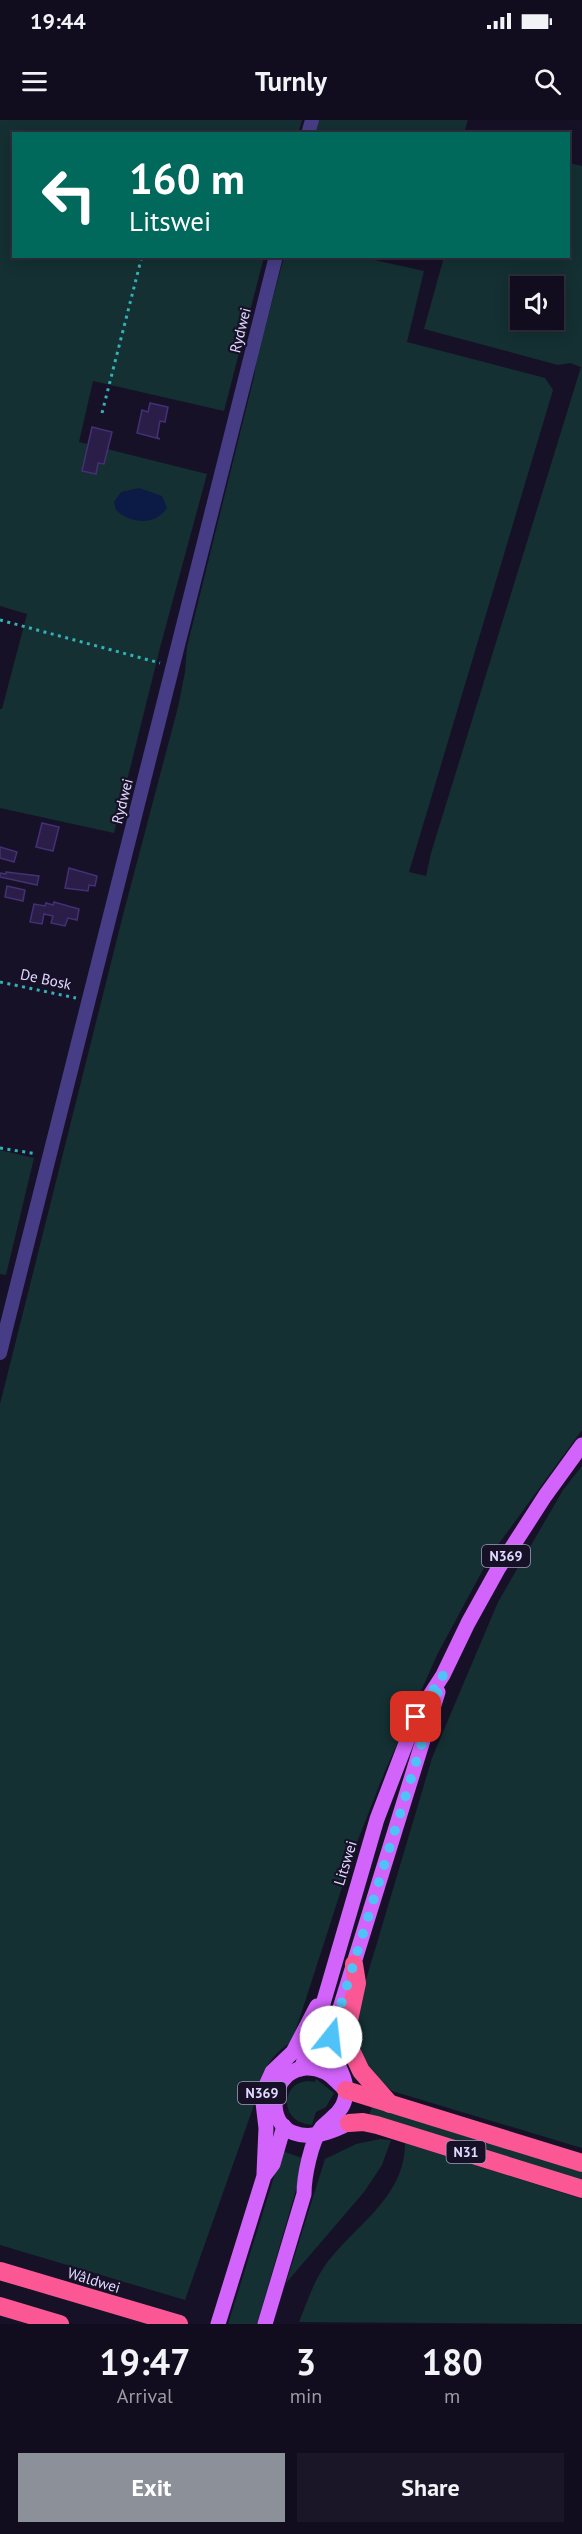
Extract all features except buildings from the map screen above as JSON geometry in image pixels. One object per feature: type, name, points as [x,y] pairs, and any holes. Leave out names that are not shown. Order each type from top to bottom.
[{"type":"highway","points":[[354,1964],[357,1983],[348,2025],[351,2050],[361,2071],[392,2105]]},
{"type":"highway","name":"N31","points":[[346,2090],[582,2163]]},
{"type":"highway","name":"N31","points":[[349,2124],[363,2122],[377,2125],[582,2188]]},
{"type":"highway","name":"Wâldwei","points":[[0,2271],[175,2323]]},
{"type":"highway","points":[[1,2307],[60,2324]]},
{"type":"main road","name":"Litswei","points":[[301,2069],[318,2021],[377,1819],[416,1717],[443,1675],[498,1569],[545,1496],[582,1445]]},
{"type":"main road","name":"Litswei","points":[[346,2090],[345,2081],[335,2061],[331,2037],[443,1675]]},
{"type":"main road","name":"N369","points":[[218,2324],[264,2176],[266,2128],[262,2094],[272,2072],[293,2052],[306,2024],[325,1993]]},
{"type":"main road","name":"N369","points":[[323,2135],[298,2136],[284,2126],[275,2106],[276,2091],[285,2078],[301,2069],[309,2068],[326,2073],[346,2090]]},
{"type":"main road","points":[[265,2324],[304,2194],[304,2178],[323,2135],[321,2129],[338,2114],[345,2102],[346,2090]]},
{"type":"main road","points":[[323,2135],[349,2124]]},
{"type":"main road","name":"N369","points":[[264,2176],[273,2164],[284,2126]]},
{"type":"street","name":"Rydwei","points":[[0,1353],[275,258]]},
{"type":"path","points":[[102,413],[141,258]]},
{"type":"path","points":[[0,620],[144,657],[173,667]]},
{"type":"path","name":"De Bosk","points":[[0,982],[87,1000]]},
{"type":"path","points":[[0,1148],[48,1156]]},
{"type":"green space","points":[[0,120],[302,120],[299,132],[12,132],[12,258],[264,258],[224,411],[93,381],[79,442],[207,474],[161,644],[114,833],[0,808],[0,709],[2,709],[27,614],[0,606]]},
{"type":"green space","points":[[319,120],[468,120],[464,132],[316,132]]},
{"type":"green space","points":[[570,163],[582,166],[582,1430],[492,1553],[438,1653],[385,1771],[354,1850],[292,2042],[276,2054],[261,2079],[253,2108],[185,2300],[0,2245],[0,1404],[123,915],[178,707],[187,647],[257,357],[284,258],[366,258],[424,271],[407,342],[545,378],[553,390],[409,872],[426,876],[431,853],[581,367],[570,363],[558,365],[424,329],[444,258],[570,258]]},
{"type":"green space","points":[[0,1150],[34,1158],[6,1275],[0,1274]]},
{"type":"green space","points":[[582,1466],[582,2148],[392,2091],[362,2064],[354,2034],[360,2000],[432,1758],[498,1602],[563,1490]]},
{"type":"green space","points":[[316,2079],[334,2093],[326,2107],[316,2112],[312,2125],[300,2122],[292,2116],[287,2100],[295,2085],[315,2082]]},
{"type":"green space","points":[[373,2104],[582,2168],[582,2184],[368,2118]]},
{"type":"green space","points":[[380,2139],[391,2140],[382,2165],[364,2192],[286,2283],[325,2159],[356,2144]]},
{"type":"green space","points":[[405,2143],[582,2199],[582,2324],[299,2322],[324,2267],[387,2196],[403,2163]]},
{"type":"green space","points":[[282,2151],[305,2159],[257,2324],[228,2324]]},
{"type":"water","points":[[139,488],[162,496],[167,508],[162,514],[143,521],[129,518],[116,510],[114,502],[121,492]]},
{"type":"route","points":[[331,2037],[443,1675],[416,1717]]}]
